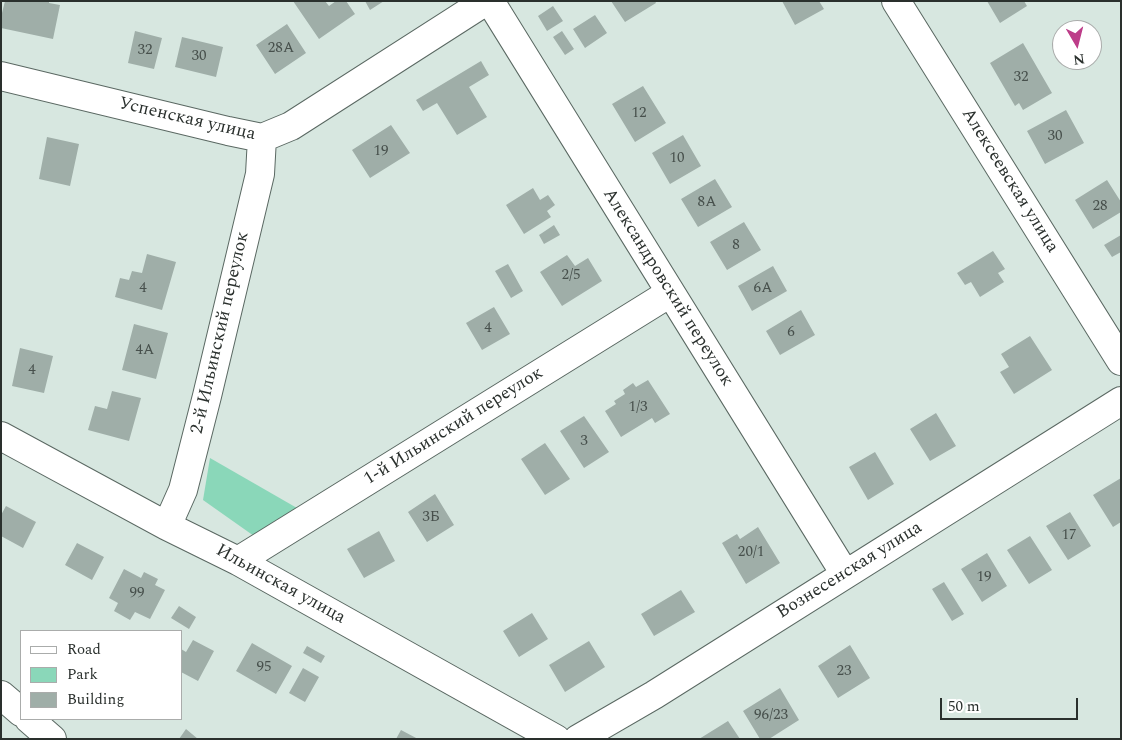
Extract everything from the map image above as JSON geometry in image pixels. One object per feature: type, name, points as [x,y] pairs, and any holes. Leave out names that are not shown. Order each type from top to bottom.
[{"type":"street","name":"Успенская улица","points":[[1,76],[262,138],[291,126],[486,1]]},
{"type":"street","name":"Александровский переулок","points":[[490,1],[845,574]]},
{"type":"street","name":"Алексеевская улица","points":[[896,1],[1121,361]]},
{"type":"street","name":"2-й Ильинский переулок","points":[[167,526],[183,490],[207,396],[260,174],[262,138]]},
{"type":"street","name":"1-й Ильинский переулок","points":[[238,561],[670,293]]},
{"type":"street","name":"Вознесенская улица","points":[[578,739],[654,695],[1121,401]]},
{"type":"street","name":"Ильинская улица","points":[[1,436],[167,526],[238,561],[556,739]]},
{"type":"street","points":[[1,695],[20,711]]},
{"type":"street","points":[[30,720],[52,739]]},
{"type":"green space","points":[[210,458],[297,508],[254,536],[203,500]]},
{"type":"building","points":[[5,1],[49,1],[49,3],[60,5],[53,39],[1,28],[1,17]]},
{"type":"building","points":[[293,1],[325,1],[329,6],[336,1],[346,1],[355,14],[319,39]]},
{"type":"building","points":[[365,1],[384,1],[370,10]]},
{"type":"building","points":[[611,1],[655,1],[656,3],[625,22]]},
{"type":"building","points":[[782,1],[819,1],[824,9],[795,25]]},
{"type":"building","points":[[987,1],[1024,1],[1027,6],[1000,23]]},
{"type":"building","points":[[553,6],[563,21],[547,31],[538,16]]},
{"type":"building","points":[[595,15],[607,33],[585,48],[573,29]]},
{"type":"building","points":[[287,24],[306,53],[275,74],[256,45]]},
{"type":"building","points":[[135,31],[162,38],[154,69],[128,63]]},
{"type":"building","points":[[562,31],[574,49],[565,55],[553,37]]},
{"type":"building","points":[[182,37],[223,47],[216,77],[175,67]]},
{"type":"building","points":[[1023,43],[1052,93],[1023,110],[1019,103],[1015,106],[990,63]]},
{"type":"building","points":[[481,61],[489,75],[469,87],[487,117],[457,135],[437,103],[423,111],[416,100]]},
{"type":"building","points":[[643,86],[666,123],[635,142],[612,104]]},
{"type":"building","points":[[1066,110],[1084,143],[1045,164],[1027,131]]},
{"type":"building","points":[[391,125],[410,153],[370,178],[352,150]]},
{"type":"building","points":[[683,135],[701,166],[670,184],[652,153]]},
{"type":"building","points":[[47,137],[79,144],[70,186],[39,179]]},
{"type":"building","points":[[715,179],[732,207],[698,227],[681,199]]},
{"type":"building","points":[[1107,180],[1121,202],[1121,212],[1093,229],[1075,200]]},
{"type":"building","points":[[533,188],[540,200],[548,195],[555,205],[547,211],[551,217],[524,234],[506,205]]},
{"type":"building","points":[[744,222],[761,250],[727,270],[710,242]]},
{"type":"building","points":[[554,225],[560,235],[544,244],[539,235]]},
{"type":"building","points":[[1121,235],[1121,252],[1112,257],[1104,245]]},
{"type":"building","points":[[993,251],[1005,269],[998,273],[1004,282],[980,297],[971,282],[965,285],[957,273]]},
{"type":"building","points":[[147,254],[176,262],[162,310],[115,297],[120,278],[129,280],[132,271],[142,273]]},
{"type":"building","points":[[567,255],[575,266],[588,258],[602,281],[562,306],[540,272]]},
{"type":"building","points":[[508,264],[523,291],[511,298],[495,271]]},
{"type":"building","points":[[773,266],[787,291],[752,311],[738,286]]},
{"type":"building","points":[[494,307],[510,334],[482,350],[466,323]]},
{"type":"building","points":[[801,310],[815,335],[780,355],[766,331]]},
{"type":"building","points":[[134,324],[168,333],[156,379],[122,370]]},
{"type":"building","points":[[1030,336],[1052,370],[1014,394],[1000,372],[1009,367],[1001,354]]},
{"type":"building","points":[[20,348],[53,356],[44,393],[12,386]]},
{"type":"building","points":[[648,380],[670,414],[655,423],[652,418],[621,437],[605,411],[616,404],[614,401],[625,394],[623,390],[633,383],[636,387]]},
{"type":"building","points":[[112,391],[141,398],[129,441],[88,430],[95,406],[107,409]]},
{"type":"building","points":[[936,413],[956,446],[930,461],[910,429]]},
{"type":"building","points":[[584,416],[609,452],[584,468],[560,431]]},
{"type":"building","points":[[545,443],[570,479],[545,495],[521,459]]},
{"type":"building","points":[[875,452],[894,484],[868,500],[849,467]]},
{"type":"building","points":[[1121,478],[1121,522],[1113,527],[1093,495]]},
{"type":"building","points":[[435,494],[454,525],[427,542],[408,512]]},
{"type":"building","points":[[6,506],[36,522],[23,548],[1,536],[1,515]]},
{"type":"building","points":[[1070,512],[1091,546],[1068,560],[1046,526]]},
{"type":"building","points":[[758,527],[780,563],[746,584],[722,543],[737,534],[740,539]]},
{"type":"building","points":[[379,531],[395,561],[364,578],[347,549]]},
{"type":"building","points":[[1030,536],[1052,570],[1029,584],[1007,550]]},
{"type":"building","points":[[77,543],[104,557],[92,580],[65,565]]},
{"type":"building","points":[[987,553],[1007,586],[982,602],[961,569]]},
{"type":"building","points":[[124,569],[141,578],[144,572],[158,579],[155,585],[165,590],[150,619],[135,612],[130,620],[114,611],[118,603],[109,598]]},
{"type":"building","points":[[944,582],[964,614],[952,621],[932,589]]},
{"type":"building","points":[[681,590],[695,612],[654,636],[641,614]]},
{"type":"building","points":[[179,606],[196,617],[189,629],[171,618]]},
{"type":"building","points":[[532,613],[548,639],[519,657],[503,631]]},
{"type":"building","points":[[193,640],[214,651],[198,681],[182,673],[182,650],[186,652]]},
{"type":"building","points":[[589,641],[605,667],[565,692],[549,665]]},
{"type":"building","points":[[252,643],[292,666],[276,694],[236,671]]},
{"type":"building","points":[[850,645],[870,678],[838,698],[818,666]]},
{"type":"building","points":[[307,646],[325,656],[321,663],[303,653]]},
{"type":"building","points":[[303,668],[319,677],[305,702],[289,693]]},
{"type":"building","points":[[780,688],[799,720],[769,739],[760,739],[743,711]]},
{"type":"building","points":[[728,721],[740,739],[699,739]]},
{"type":"building","points":[[186,729],[198,739],[179,739]]},
{"type":"building","points":[[401,730],[418,739],[396,739]]}]
